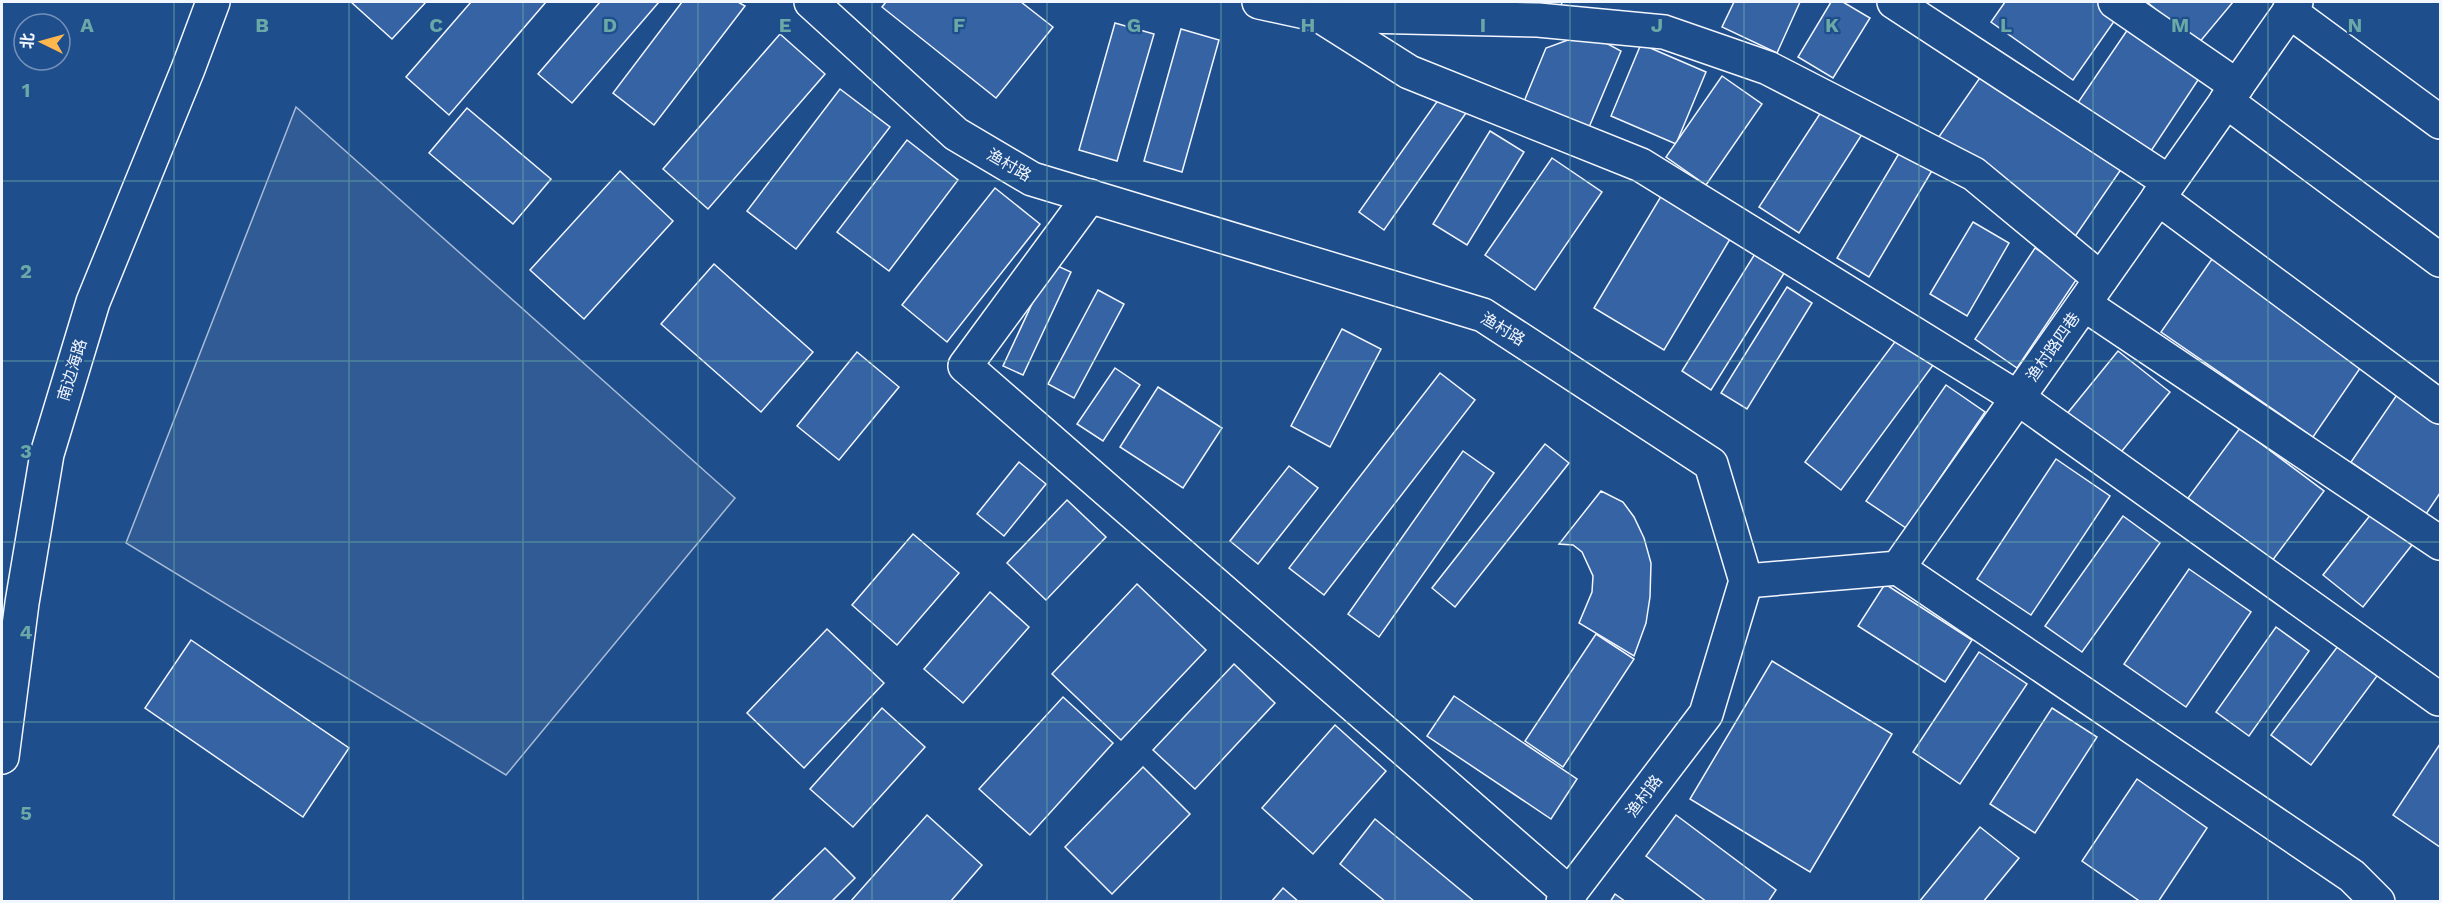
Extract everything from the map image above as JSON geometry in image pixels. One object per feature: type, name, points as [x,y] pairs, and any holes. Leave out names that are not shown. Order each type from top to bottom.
[{"type":"street","name":"南边海路","points":[[2,758],[22,603],[47,454],[93,302],[213,2]]},
{"type":"street","name":"渔村路","points":[[811,2],[956,134],[1032,179],[1483,315],[1711,464],[1746,581],[1706,714],[1567,898]]},
{"type":"street","points":[[1259,2],[1319,15],[1538,20],[1664,32],[1768,68],[1974,174],[2092,291],[2440,543]]},
{"type":"street","points":[[1894,2],[2164,190],[2440,407]]},
{"type":"street","points":[[2115,2],[2440,260]]},
{"type":"street","points":[[2293,6],[2440,122]]},
{"type":"street","name":"渔村路四巷","points":[[1898,568],[2293,6]]},
{"type":"street","points":[[1319,15],[1409,72],[1641,165],[2018,398],[2439,699]]},
{"type":"street","points":[[1090,196],[965,366],[1567,898]]},
{"type":"street","points":[[1746,581],[1898,568],[2352,876],[2378,902]]},
{"type":"shaded area","points":[[296,107],[735,498],[506,775],[126,543]]},
{"type":"building","points":[[351,2],[426,2],[392,39]]},
{"type":"building","points":[[471,2],[546,2],[449,115],[406,77]]},
{"type":"building","points":[[600,2],[659,2],[572,103],[538,74]]},
{"type":"building","points":[[682,2],[738,2],[745,6],[654,125],[613,93]]},
{"type":"building","points":[[886,2],[1021,2],[1053,27],[996,98],[882,7]]},
{"type":"building","points":[[1524,2],[1562,2],[1561,6]]},
{"type":"building","points":[[1734,2],[1800,2],[1777,53],[1722,27]]},
{"type":"building","points":[[1831,2],[1843,2],[1870,18],[1833,78],[1798,57]]},
{"type":"building","points":[[2005,2],[2110,2],[2122,10],[2073,80],[1991,22]]},
{"type":"building","points":[[2147,2],[2233,2],[2198,44]]},
{"type":"building","points":[[1115,23],[1154,34],[1117,161],[1079,150]]},
{"type":"building","points":[[1181,29],[1219,40],[1182,172],[1144,161]]},
{"type":"building","points":[[2128,29],[2200,77],[2149,154],[2077,104]]},
{"type":"building","points":[[1587,33],[1621,51],[1587,132],[1523,104],[1546,48]]},
{"type":"building","points":[[780,34],[825,74],[708,209],[663,169]]},
{"type":"building","points":[[1641,44],[1706,72],[1676,144],[1611,116]]},
{"type":"building","points":[[1986,69],[2124,165],[2074,238],[1936,141]]},
{"type":"building","points":[[1722,76],[1762,104],[1706,185],[1666,157]]},
{"type":"building","points":[[840,89],[890,127],[796,249],[747,211]]},
{"type":"building","points":[[1441,96],[1466,113],[1384,230],[1359,212]]},
{"type":"building","points":[[1829,100],[1868,125],[1799,233],[1759,207]]},
{"type":"building","points":[[467,108],[551,179],[513,224],[429,153]]},
{"type":"building","points":[[1490,131],[1524,152],[1467,245],[1433,224]]},
{"type":"building","points":[[907,140],[958,180],[889,271],[837,232]]},
{"type":"building","points":[[1901,150],[1933,169],[1869,277],[1837,258]]},
{"type":"building","points":[[1552,158],[1602,192],[1535,290],[1485,255]]},
{"type":"building","points":[[620,171],[673,221],[584,319],[530,270]]},
{"type":"building","points":[[995,188],[1040,224],[947,342],[902,305]]},
{"type":"building","points":[[1666,188],[1736,229],[1664,350],[1594,308]]},
{"type":"building","points":[[1973,222],[2009,243],[1967,316],[1930,294]]},
{"type":"building","points":[[2035,248],[2078,277],[2017,368],[1975,339]]},
{"type":"building","points":[[1758,249],[1788,267],[1711,390],[1682,371]]},
{"type":"building","points":[[2212,259],[2363,364],[2313,437],[2161,332]]},
{"type":"building","points":[[1051,263],[1071,272],[1023,375],[1003,366]]},
{"type":"building","points":[[714,264],[813,352],[761,412],[661,324]]},
{"type":"building","points":[[1787,287],[1812,303],[1747,409],[1721,393]]},
{"type":"building","points":[[1098,290],[1124,304],[1074,398],[1048,384]]},
{"type":"building","points":[[1342,329],[1381,349],[1330,447],[1291,426]]},
{"type":"building","points":[[1903,331],[1939,357],[1841,490],[1805,462]]},
{"type":"building","points":[[2118,351],[2170,392],[2113,462],[2062,420]]},
{"type":"building","points":[[857,352],[899,387],[839,460],[797,426]]},
{"type":"building","points":[[1115,368],[1140,385],[1103,441],[1077,424]]},
{"type":"building","points":[[1440,373],[1475,400],[1324,595],[1289,568]]},
{"type":"building","points":[[2405,383],[2440,407],[2440,493],[2426,514],[2351,462]]},
{"type":"building","points":[[1946,385],[1985,412],[1906,528],[1866,501]]},
{"type":"building","points":[[1158,387],[1222,428],[1183,488],[1120,447]]},
{"type":"building","points":[[2240,428],[2324,491],[2272,561],[2188,498]]},
{"type":"building","points":[[1545,444],[1569,463],[1455,607],[1432,588]]},
{"type":"building","points":[[1463,451],[1494,473],[1379,637],[1348,614]]},
{"type":"building","points":[[2056,459],[2110,496],[2031,615],[1977,579]]},
{"type":"building","points":[[1019,462],[1046,484],[1004,536],[977,514]]},
{"type":"building","points":[[1289,466],[1318,488],[1258,564],[1230,541]]},
{"type":"building","points":[[1601,491],[1623,502],[1634,517],[1644,538],[1651,563],[1650,597],[1646,623],[1634,656],[1579,623],[1592,592],[1593,576],[1582,552],[1573,545],[1559,544]]},
{"type":"building","points":[[2383,499],[2423,531],[2363,607],[2323,575]]},
{"type":"building","points":[[1067,500],[1106,537],[1046,600],[1007,563]]},
{"type":"building","points":[[2123,516],[2160,543],[2082,652],[2045,626]]},
{"type":"building","points":[[913,534],[959,573],[897,645],[852,605]]},
{"type":"building","points":[[2189,569],[2251,612],[2186,707],[2124,664]]},
{"type":"building","points":[[1137,584],[1206,650],[1121,740],[1052,674]]},
{"type":"building","points":[[1885,584],[1972,640],[1945,682],[1858,626]]},
{"type":"building","points":[[990,592],[1029,627],[963,703],[924,669]]},
{"type":"building","points":[[2276,627],[2309,651],[2249,736],[2216,712]]},
{"type":"building","points":[[827,629],[884,683],[804,768],[747,713]]},
{"type":"building","points":[[1596,634],[1634,659],[1563,767],[1525,741]]},
{"type":"building","points":[[191,640],[349,748],[303,817],[145,708]]},
{"type":"building","points":[[2338,646],[2377,676],[2311,765],[2271,735]]},
{"type":"building","points":[[1979,652],[2027,684],[1960,784],[1913,752]]},
{"type":"building","points":[[1772,661],[1892,734],[1810,872],[1690,799]]},
{"type":"building","points":[[1234,664],[1275,703],[1195,789],[1153,750]]},
{"type":"building","points":[[1454,696],[1577,779],[1551,819],[1427,736]]},
{"type":"building","points":[[1063,697],[1113,743],[1030,835],[979,789]]},
{"type":"building","points":[[882,708],[925,747],[853,827],[810,789]]},
{"type":"building","points":[[2052,708],[2097,737],[2035,833],[1990,804]]},
{"type":"building","points":[[1335,725],[1386,771],[1313,854],[1262,808]]},
{"type":"building","points":[[2440,744],[2440,847],[2393,815]]},
{"type":"building","points":[[1143,767],[1190,814],[1112,894],[1065,847]]},
{"type":"building","points":[[2137,779],[2207,828],[2158,902],[2141,902],[2082,861]]},
{"type":"building","points":[[927,815],[982,865],[950,902],[850,902]]},
{"type":"building","points":[[1676,815],[1776,890],[1768,902],[1707,902],[1646,856]]},
{"type":"building","points":[[1375,819],[1475,902],[1386,902],[1340,864]]},
{"type":"building","points":[[1980,827],[2019,858],[1983,902],[1919,902]]},
{"type":"building","points":[[825,848],[855,878],[831,902],[770,902]]},
{"type":"building","points":[[1283,888],[1299,902],[1271,902]]},
{"type":"building","points":[[1615,894],[1626,902],[1610,902]]}]
